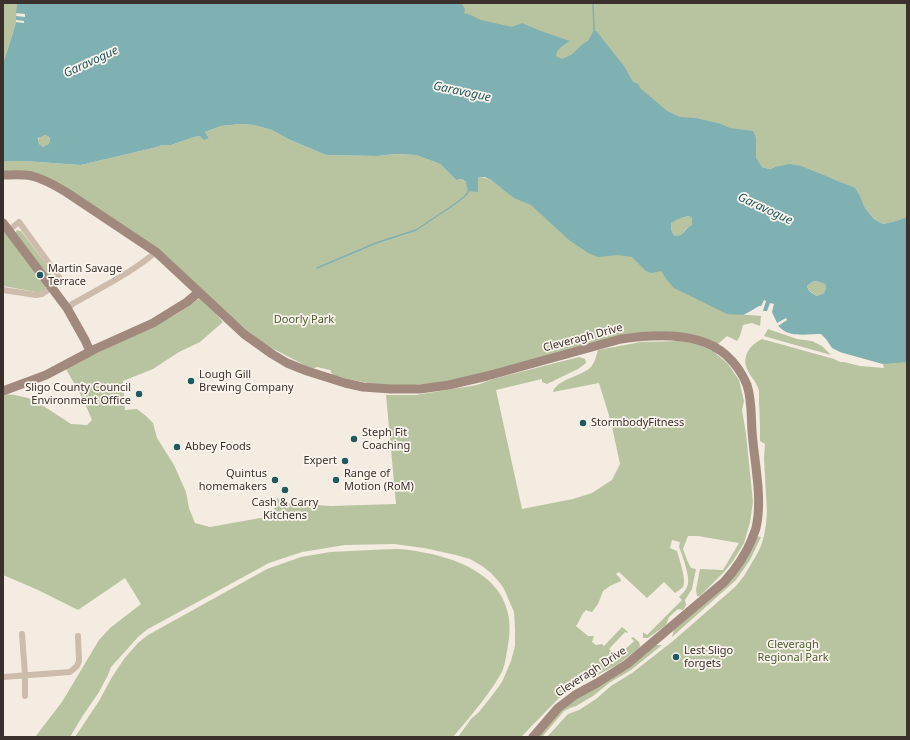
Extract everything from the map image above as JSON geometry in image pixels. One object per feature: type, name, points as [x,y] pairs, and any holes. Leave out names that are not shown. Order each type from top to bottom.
[{"type":"street","points":[[3,175],[32,176],[53,185],[82,202],[156,252],[199,292],[187,302],[153,323],[90,351],[46,375],[3,391]]},
{"type":"street","points":[[6,226],[67,308],[90,351]]},
{"type":"street","points":[[67,308],[126,274],[156,252]]},
{"type":"street","points":[[3,290],[36,295],[42,294],[50,286]]},
{"type":"street","name":"Cleveragh Drive","points":[[199,292],[244,334],[287,363],[306,371],[363,387],[420,389],[449,385],[621,339],[639,337],[665,336],[684,337],[699,340],[718,349],[734,364],[742,376],[749,394],[758,498],[756,528],[742,559],[724,582],[627,664],[575,695],[558,708],[533,737]]},
{"type":"street","points":[[22,634],[25,696]]},
{"type":"street","points":[[3,676],[70,672],[79,661],[78,636]]},
{"type":"green space","points":[[3,3],[17,3],[16,22],[3,64]]},
{"type":"green space","points":[[276,3],[907,3],[907,217],[883,224],[874,219],[865,208],[861,198],[843,183],[831,178],[775,167],[770,169],[762,167]]},
{"type":"green space","name":"Doorly Park","points":[[240,124],[254,125],[272,130],[288,139],[326,155],[416,155],[440,164],[456,180],[462,179],[478,192],[479,177],[489,179],[501,188],[523,184],[736,314],[761,316],[760,326],[752,323],[743,325],[737,341],[727,336],[718,344],[660,333],[465,378],[433,383],[393,385],[353,380],[333,375],[330,370],[317,367],[312,369],[268,346],[67,189],[3,173],[3,161],[81,165],[163,145],[171,145],[194,137],[200,136],[209,138],[205,132],[221,126]]},
{"type":"green space","points":[[44,135],[48,137],[50,141],[48,145],[44,147],[40,145],[38,141],[40,137]]},
{"type":"green space","points":[[688,216],[691,217],[692,225],[679,236],[675,236],[671,223],[677,219]]},
{"type":"green space","points":[[3,227],[45,282],[45,289],[41,292],[3,286]]},
{"type":"green space","points":[[17,230],[21,231],[52,272],[51,275],[48,276],[15,233]]},
{"type":"green space","points":[[816,281],[825,284],[826,288],[824,293],[817,296],[810,291],[807,286]]},
{"type":"green space","points":[[200,298],[223,322],[200,342],[179,352],[153,369],[123,381],[125,410],[137,409],[153,423],[157,438],[174,465],[186,492],[189,508],[195,523],[210,527],[266,517],[274,510],[277,498],[286,503],[331,506],[396,504],[386,395],[416,395],[477,385],[493,379],[579,357],[585,359],[586,363],[578,369],[547,384],[542,382],[542,379],[496,390],[522,509],[573,499],[592,493],[612,480],[620,464],[611,422],[599,383],[553,392],[555,388],[564,381],[590,368],[594,362],[598,350],[641,342],[680,341],[697,344],[713,351],[728,364],[739,380],[744,401],[742,410],[753,502],[750,522],[744,543],[724,572],[700,596],[697,596],[696,590],[700,569],[723,570],[739,543],[698,536],[688,536],[683,549],[691,568],[696,569],[692,589],[685,600],[686,605],[683,610],[678,609],[669,617],[666,625],[648,638],[643,638],[643,632],[647,635],[682,600],[679,597],[685,591],[687,586],[688,576],[679,547],[680,542],[672,540],[670,548],[677,551],[684,580],[683,587],[675,593],[664,582],[647,598],[619,572],[616,574],[621,581],[603,591],[598,604],[592,612],[586,610],[576,626],[588,636],[594,636],[592,642],[596,645],[602,644],[604,646],[622,627],[628,632],[625,632],[609,649],[617,657],[634,641],[631,638],[633,637],[639,642],[640,646],[617,665],[579,684],[559,698],[521,737],[458,737],[502,682],[511,661],[515,646],[514,612],[504,589],[491,573],[470,559],[424,548],[394,544],[345,545],[302,552],[269,563],[148,629],[139,636],[111,667],[99,692],[70,737],[35,737],[62,702],[99,640],[110,628],[141,604],[125,578],[78,610],[36,589],[3,575],[3,394],[28,398],[42,405],[71,424],[87,425],[92,420],[84,401],[66,369],[72,364],[153,327],[178,313]]},
{"type":"green space","name":"Cleveragh Regional Park","points":[[907,328],[907,737],[547,737],[568,714],[579,710],[596,699],[611,686],[632,673],[673,641],[735,587],[744,576],[757,554],[764,536],[767,513],[764,458],[765,444],[760,441],[759,391],[747,369],[745,361],[747,353],[752,346],[762,339],[840,362],[860,366],[884,368],[883,364],[840,352]]},
{"type":"green space","points":[[768,329],[797,339],[812,341],[822,346],[831,355],[764,336]]},
{"type":"green space","points":[[756,536],[761,537],[750,560],[736,580],[672,637],[674,630],[703,605]]},
{"type":"green space","points":[[404,549],[431,554],[470,568],[486,578],[498,591],[507,608],[510,627],[507,653],[502,671],[486,696],[453,737],[75,737],[124,659],[138,643],[148,635],[267,569],[301,557],[330,552]]},
{"type":"green space","points":[[656,645],[662,645],[631,670],[609,683],[593,696],[564,711],[542,737],[539,737],[547,725],[566,706]]},
{"type":"water","name":"Garavogue","points":[[17,3],[461,3],[465,9],[464,13],[481,20],[512,27],[522,23],[570,41],[561,47],[557,53],[556,56],[562,59],[571,55],[588,41],[594,30],[624,66],[633,82],[638,84],[641,89],[667,111],[680,117],[696,118],[721,124],[730,128],[753,131],[756,138],[756,158],[762,167],[770,169],[789,164],[801,166],[855,188],[865,208],[874,219],[883,224],[907,217],[907,362],[883,364],[840,352],[832,348],[821,334],[801,335],[786,332],[778,326],[787,320],[786,318],[777,323],[772,312],[774,304],[770,303],[767,311],[763,311],[766,301],[764,300],[761,306],[743,315],[727,314],[674,288],[661,271],[651,273],[646,271],[632,257],[618,255],[598,257],[588,253],[569,240],[531,205],[514,198],[491,180],[485,177],[479,177],[478,192],[468,191],[466,182],[462,179],[456,180],[440,164],[416,155],[326,155],[288,139],[272,130],[254,125],[240,124],[221,126],[205,132],[209,138],[204,140],[200,136],[194,137],[171,145],[163,145],[81,165],[3,161],[3,64],[16,22],[24,23],[24,21],[16,20],[16,16],[25,17],[25,14],[16,13]],"holes":[[[45,135],[49,137],[50,140],[49,144],[43,147],[39,144],[38,138]],[[688,216],[691,217],[692,225],[681,235],[675,236],[671,223]],[[816,281],[825,284],[826,288],[824,293],[817,296],[811,292],[807,286]]]},
{"type":"waterway","points":[[593,3],[594,30]]},
{"type":"waterway","points":[[317,268],[376,243],[416,230],[455,204],[465,196],[470,189]]},
{"type":"place","name":"Martin Savage Terrace","points":[[40,275]]},
{"type":"place","name":"Lough Gill Brewing Company","points":[[191,381]]},
{"type":"place","name":"Sligo County Council Environment Office","points":[[139,394]]},
{"type":"place","name":"StormbodyFitness","points":[[583,423]]},
{"type":"place","name":"Steph Fit Coaching","points":[[354,439]]},
{"type":"place","name":"Abbey Foods","points":[[177,447]]},
{"type":"place","name":"Expert","points":[[345,461]]},
{"type":"place","name":"Quintus homemakers","points":[[275,480]]},
{"type":"place","name":"Range of Motion (RoM)","points":[[336,480]]},
{"type":"place","name":"Cash & Carry Kitchens","points":[[285,490]]},
{"type":"place","name":"Lest Sligo forgets","points":[[676,657]]}]
